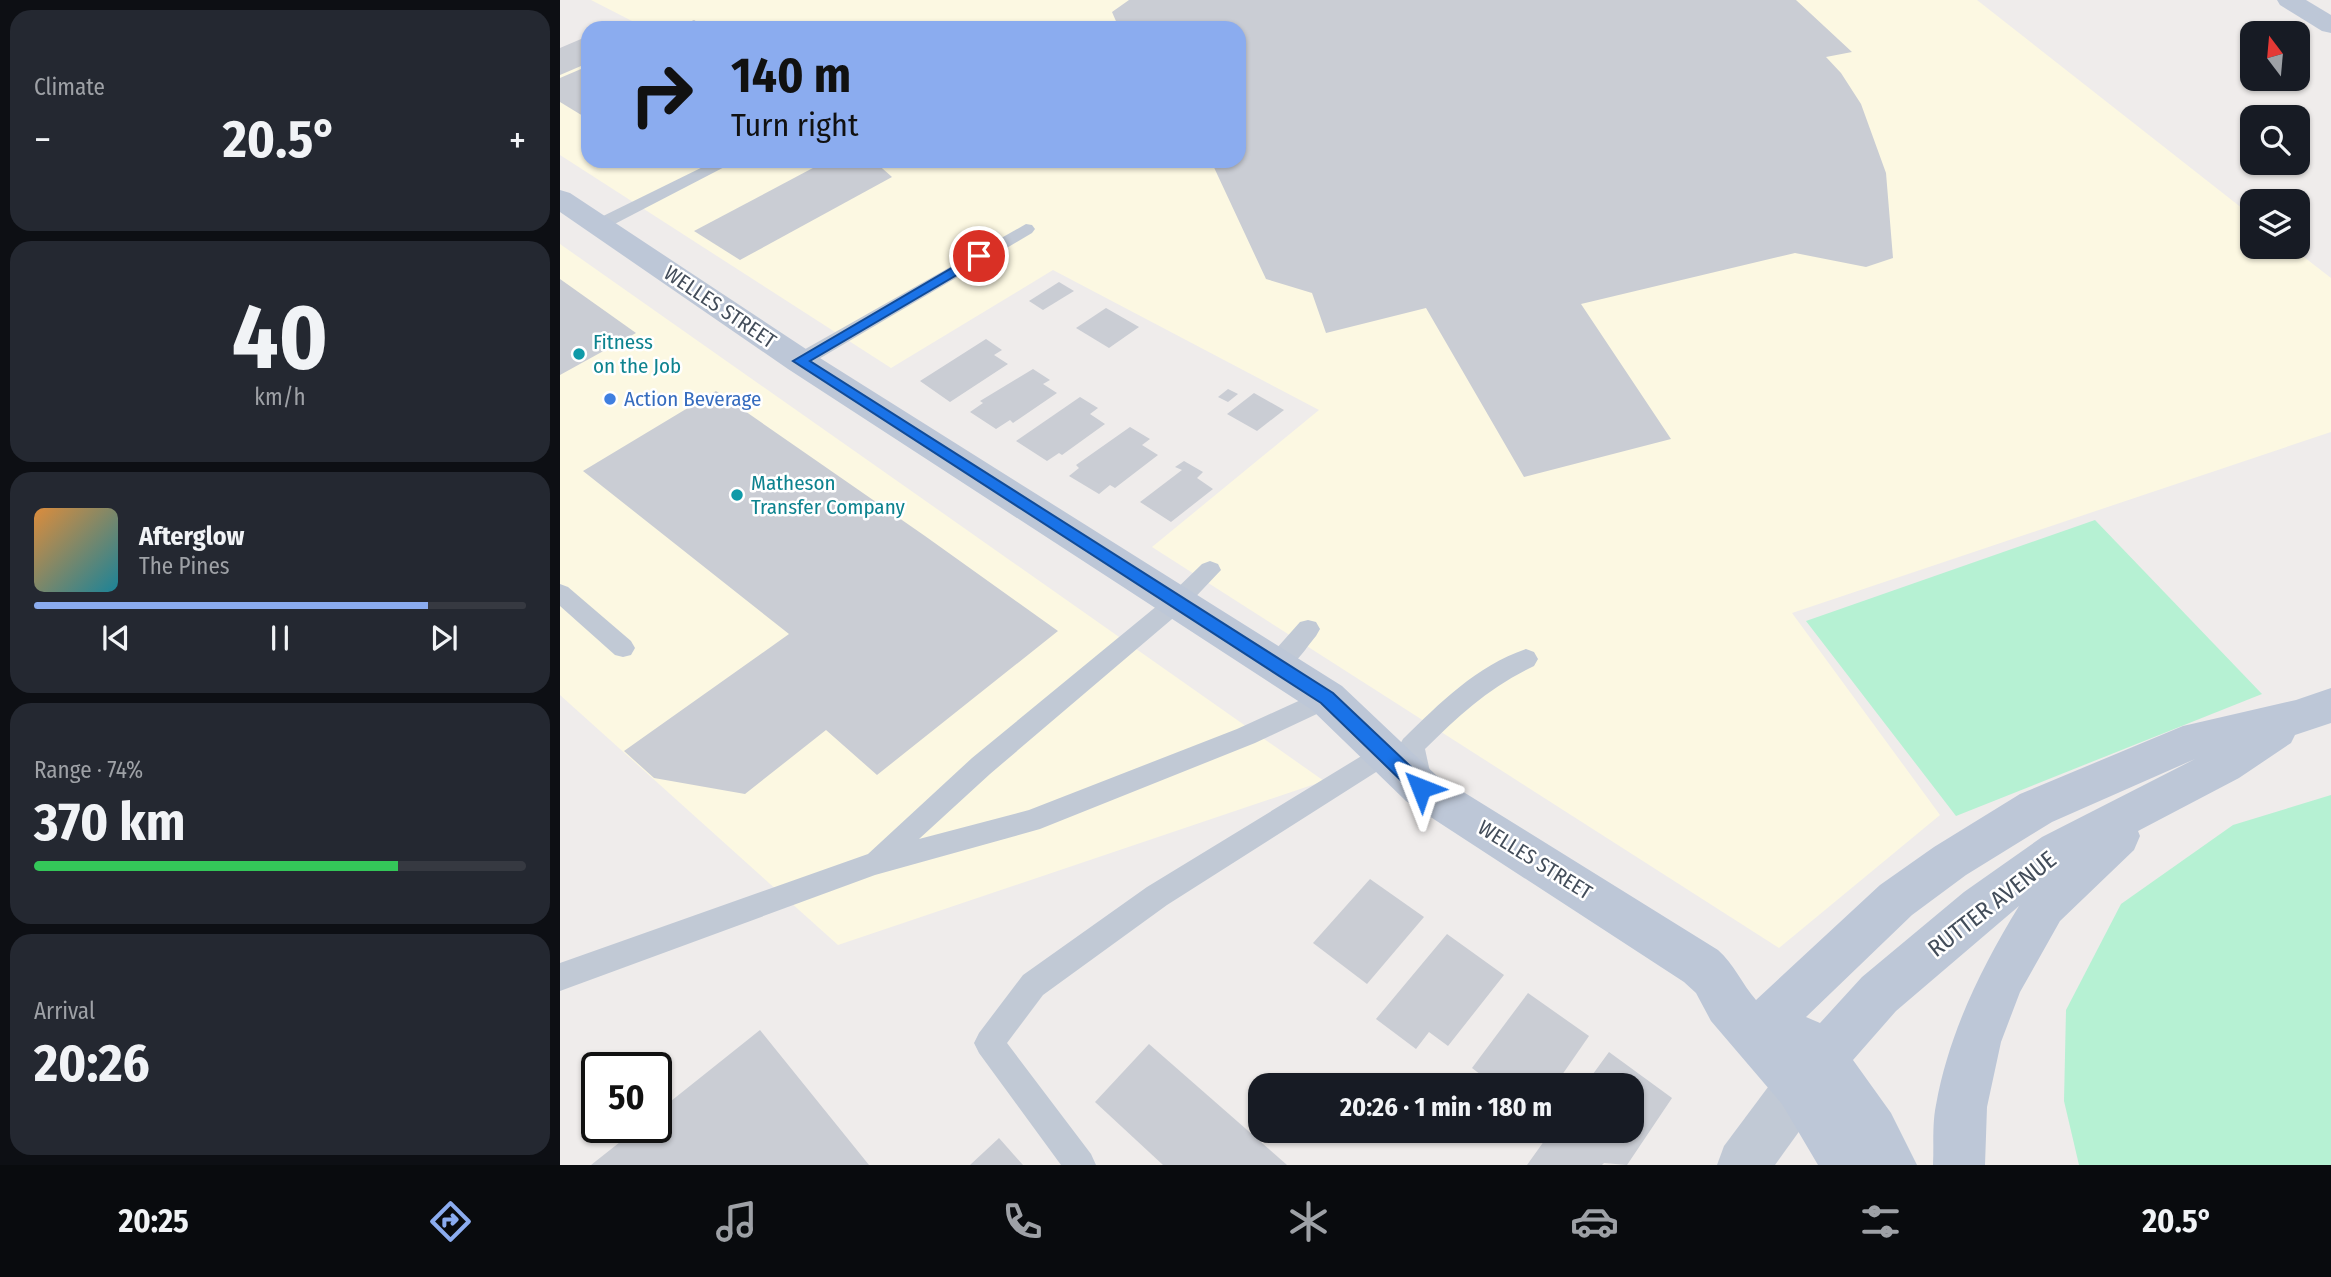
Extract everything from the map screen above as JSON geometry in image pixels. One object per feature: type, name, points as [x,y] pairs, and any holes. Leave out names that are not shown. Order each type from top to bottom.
[{"type":"main road","points":[[2290,0],[2331,26]]},
{"type":"main road","name":"WELLES STREET","points":[[560,199],[800,361],[1327,698],[1421,788],[1701,966],[1713,977],[1727,1004],[1810,1072]]},
{"type":"main road","name":"RUTTER AVENUE","points":[[1810,1072],[1879,994],[1980,907],[2058,850],[2224,765],[2314,711]]},
{"type":"main road","name":"RUTTER AVENUE","points":[[1775,1013],[1896,900],[1950,861],[2036,808],[2183,744],[2314,711]]},
{"type":"main road","points":[[1959,1165],[1961,1107],[1976,1042],[2001,980],[2024,937],[2044,906],[2076,873],[2158,799]]},
{"type":"main road","name":"WELLES STREET","points":[[1713,977],[1744,988],[1775,1013],[1810,1072]]},
{"type":"main road","points":[[1810,1072],[1847,1165]]},
{"type":"main road","points":[[1810,1072],[1877,1136],[1891,1165]]},
{"type":"street","name":"RUTTER AVENUE","points":[[1743,1165],[1810,1072]]},
{"type":"lane","points":[[599,225],[714,168]]},
{"type":"lane","points":[[800,361],[1026,229]]},
{"type":"lane","points":[[875,863],[981,766],[1177,602],[1210,569]]},
{"type":"lane","points":[[560,593],[622,648]]},
{"type":"lane","points":[[1276,665],[1308,629]]},
{"type":"lane","points":[[1421,788],[1412,746],[1467,692],[1496,671],[1526,659]]},
{"type":"lane","points":[[560,977],[875,863],[1031,821],[1246,736],[1327,698]]},
{"type":"lane","points":[[1080,1165],[989,1043],[1033,985],[1157,896],[1386,752]]},
{"type":"shaded area","points":[[591,0],[1977,0],[2240,207],[2240,259],[2306,259],[2331,278],[2331,432],[1792,613],[1940,815],[1779,948],[1152,547],[1319,410],[1053,270],[891,368],[560,155],[560,49],[581,41],[581,168],[1246,168],[1246,21],[632,21]]},
{"type":"shaded area","points":[[560,244],[1324,781],[838,945],[560,695]]},
{"type":"green space","points":[[2095,520],[2262,694],[1956,816],[1806,621]]},
{"type":"green space","points":[[2331,795],[2331,1165],[2079,1165],[2064,1101],[2066,1010],[2121,904],[2233,825]]},
{"type":"building","points":[[1129,0],[1796,0],[1852,52],[1826,57],[1841,73],[1861,104],[1886,173],[1893,258],[1866,267],[1795,253],[1581,304],[1671,439],[1524,477],[1426,308],[1326,333],[1312,293],[1266,279],[1214,168],[1246,168],[1246,21],[1116,21],[1112,12]]},
{"type":"building","points":[[581,39],[581,66],[560,75],[560,48]]},
{"type":"building","points":[[581,69],[581,115],[560,102],[560,78]]},
{"type":"building","points":[[813,168],[882,168],[892,177],[740,260],[694,231]]},
{"type":"building","name":"Fitness on the Job","points":[[560,279],[636,333],[560,375]]},
{"type":"building","points":[[1059,282],[1074,291],[1043,310],[1029,301]]},
{"type":"building","points":[[1106,308],[1139,327],[1109,348],[1076,328]]},
{"type":"building","points":[[986,339],[1002,350],[994,355],[1008,364],[950,402],[920,381]]},
{"type":"building","points":[[1033,369],[1050,380],[1043,384],[1057,393],[1013,423],[1010,420],[996,429],[970,412],[983,403],[980,401]]},
{"type":"building","points":[[1228,389],[1238,394],[1228,402],[1218,397]]},
{"type":"building","points":[[716,391],[1058,631],[877,775],[826,730],[745,794],[654,778],[624,751],[789,634],[583,471]]},
{"type":"building","points":[[1254,393],[1284,410],[1257,431],[1227,414]]},
{"type":"building","points":[[1080,397],[1098,408],[1090,414],[1105,424],[1062,455],[1059,453],[1047,461],[1016,441]]},
{"type":"building","points":[[1130,427],[1150,439],[1142,445],[1158,455],[1115,488],[1110,485],[1099,494],[1069,476],[1079,468],[1076,465]]},
{"type":"building","points":[[1184,461],[1203,472],[1197,478],[1213,489],[1171,522],[1140,502],[1182,470],[1175,467]]},
{"type":"building","points":[[1370,879],[1424,917],[1367,984],[1313,943]]},
{"type":"building","points":[[1447,934],[1504,975],[1448,1046],[1429,1032],[1416,1049],[1376,1019]]},
{"type":"building","points":[[1528,993],[1589,1036],[1563,1073],[1478,1073],[1472,1068]]},
{"type":"building","points":[[760,1030],[869,1165],[591,1165],[619,1143],[672,1143],[672,1100]]},
{"type":"building","points":[[1149,1044],[1248,1131],[1248,1143],[1262,1143],[1287,1165],[1163,1165],[1095,1102]]},
{"type":"building","points":[[1609,1052],[1638,1073],[1594,1073]]},
{"type":"building","points":[[1644,1078],[1672,1098],[1644,1140]]},
{"type":"building","points":[[999,1138],[1023,1165],[970,1165]]},
{"type":"building","points":[[1543,1143],[1642,1143],[1627,1165],[1527,1165]]},
{"type":"place","name":"Fitness on the Job","points":[[579,354]]},
{"type":"place","name":"Action Beverage","points":[[610,399]]},
{"type":"place","name":"Matheson Transfer Company","points":[[737,495]]},
{"type":"route","points":[[979,256],[800,361],[1327,698],[1421,788]]}]
